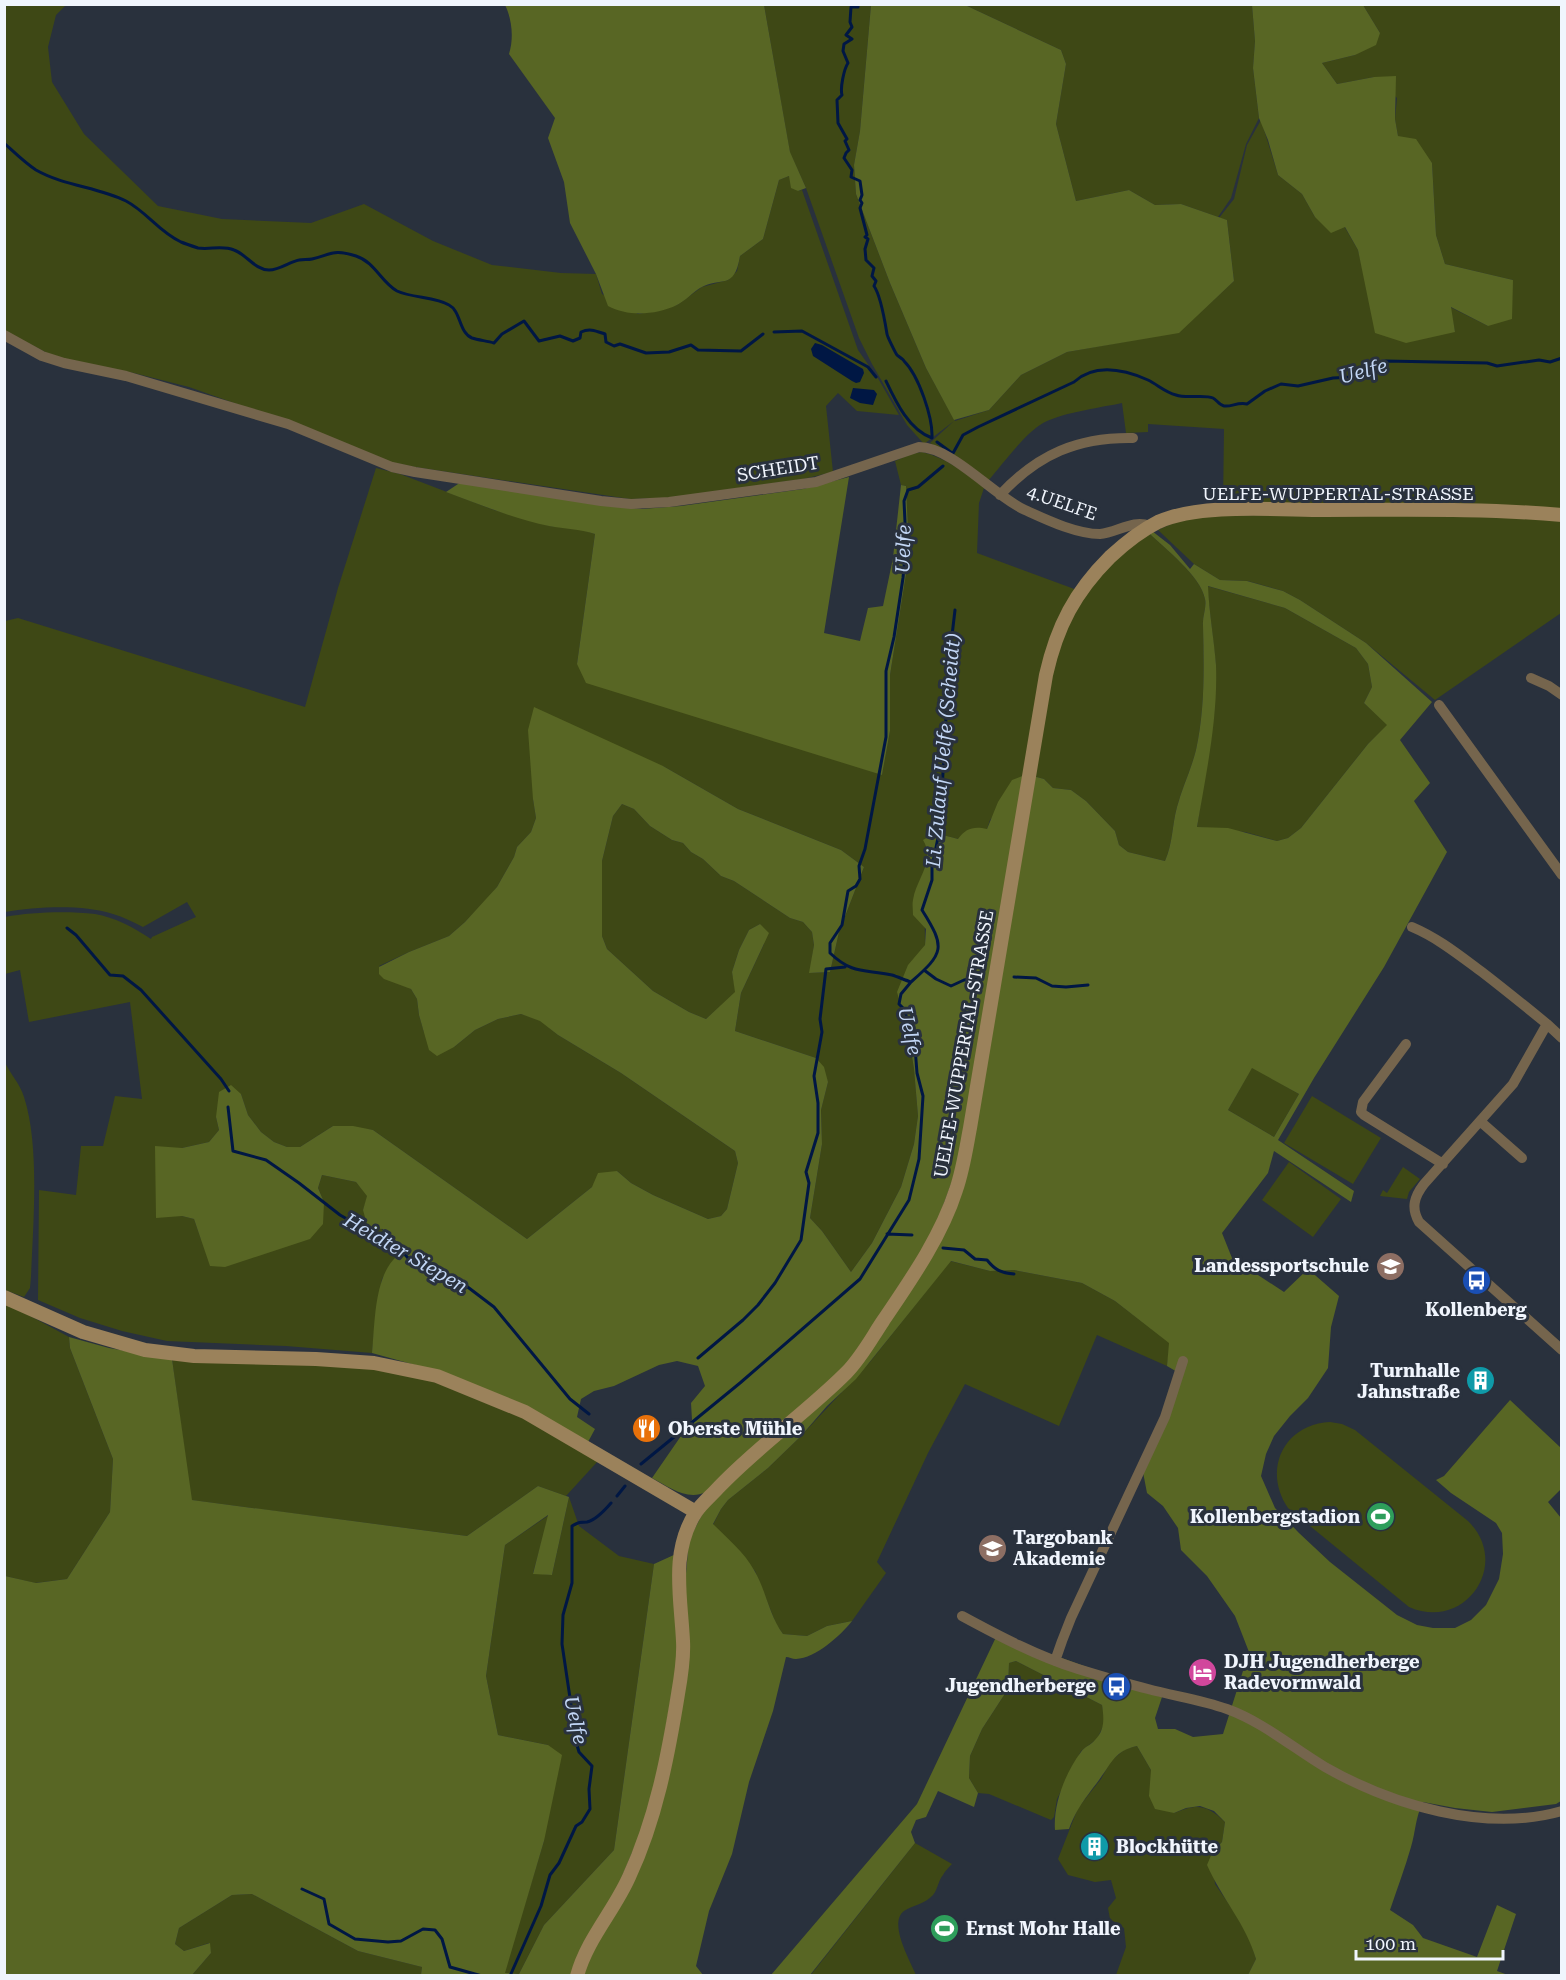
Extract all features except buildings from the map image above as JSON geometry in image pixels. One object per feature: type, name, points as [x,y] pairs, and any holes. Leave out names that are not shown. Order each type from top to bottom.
[{"type":"main road","name":"UELFE-WUPPERTAL-STRASSE","points":[[577,1976],[588,1946],[633,1870],[658,1796],[682,1667],[683,1641],[678,1587],[680,1555],[696,1512],[742,1464],[847,1372],[862,1354],[933,1239],[956,1192],[966,1151],[1050,655],[1063,621],[1080,591],[1118,550],[1149,526],[1184,514],[1223,510],[1405,510],[1562,515]]},
{"type":"main road","points":[[4,1297],[83,1332],[145,1350],[194,1356],[345,1361],[437,1376],[525,1412],[696,1512]]},
{"type":"street","name":"SCHEIDT","points":[[4,335],[42,356],[126,376],[288,424],[392,467],[602,501],[631,504],[669,502],[816,482],[924,447]]},
{"type":"street","name":"4.UELFE","points":[[1000,495],[1015,478],[1063,449],[1077,443],[1102,439],[1133,438]]},
{"type":"street","name":"4.UELFE","points":[[924,447],[946,456],[1024,510],[1062,524],[1088,532],[1106,533],[1140,524],[1149,526]]},
{"type":"street","points":[[1531,678],[1550,686],[1562,695]]},
{"type":"street","points":[[1439,705],[1562,875]]},
{"type":"street","points":[[1412,927],[1427,933],[1452,949],[1521,1002],[1562,1038]]},
{"type":"street","points":[[1547,1024],[1513,1084],[1417,1193],[1415,1211],[1419,1222],[1562,1350]]},
{"type":"street","points":[[1406,1044],[1363,1102],[1361,1112],[1443,1164]]},
{"type":"street","points":[[1481,1122],[1521,1158]]},
{"type":"street","points":[[1055,1662],[1071,1618],[1165,1417],[1183,1361]]},
{"type":"street","points":[[962,1616],[1055,1662],[1229,1710],[1259,1725],[1344,1776],[1418,1806],[1446,1813],[1478,1817],[1518,1818],[1562,1811]]},
{"type":"green space","points":[[4,5],[66,5],[56,15],[48,47],[52,82],[84,134],[158,206],[222,219],[311,223],[364,204],[433,241],[492,265],[561,273],[596,274],[602,294],[638,314],[677,305],[702,287],[728,280],[737,271],[740,256],[763,239],[779,180],[789,176],[798,191],[802,190],[858,350],[899,415],[857,411],[838,393],[826,406],[833,472],[803,479],[669,498],[630,499],[386,461],[310,430],[189,387],[134,373],[77,363],[49,354],[5,331]]},
{"type":"green space","points":[[505,5],[764,5],[790,152],[806,188],[798,191],[791,188],[789,176],[779,180],[763,239],[740,256],[731,278],[700,288],[680,303],[660,311],[633,313],[608,306],[596,274],[570,223],[564,182],[548,138],[555,118],[509,54],[511,29]]},
{"type":"green space","points":[[764,5],[871,5],[860,131],[854,165],[856,194],[926,368],[955,421],[989,410],[1021,375],[1067,352],[1179,332],[1234,281],[1227,220],[1219,218],[1234,199],[1247,145],[1261,120],[1278,175],[1302,194],[1315,217],[1344,226],[1358,250],[1365,279],[1455,332],[1450,307],[1488,326],[1513,280],[1445,264],[1436,235],[1432,163],[1398,136],[1395,119],[1397,98],[1374,77],[1337,84],[1322,63],[1355,55],[1380,33],[1363,5],[1561,5],[1561,511],[1223,506],[1224,429],[1148,424],[1148,432],[1126,433],[1122,403],[1068,414],[1040,425],[1019,444],[988,481],[930,443],[954,421],[924,444],[907,425],[859,338],[806,188],[790,153]]},
{"type":"green space","points":[[871,5],[965,5],[1061,50],[1066,64],[1056,124],[1076,201],[1129,190],[1155,205],[1181,204],[1227,220],[1234,281],[1179,333],[1067,352],[1021,375],[989,410],[954,420],[926,368],[856,194],[854,165],[860,131]]},
{"type":"green space","points":[[965,5],[1252,5],[1255,41],[1253,68],[1259,118],[1246,144],[1231,198],[1218,217],[1181,204],[1155,205],[1129,190],[1076,201],[1056,124],[1066,64],[1061,50]]},
{"type":"green space","points":[[1252,5],[1363,5],[1380,33],[1376,45],[1355,55],[1322,63],[1337,84],[1374,77],[1396,76],[1395,119],[1398,136],[1416,139],[1432,163],[1436,235],[1445,264],[1513,280],[1512,319],[1488,326],[1451,307],[1455,332],[1406,343],[1375,333],[1358,250],[1345,227],[1331,233],[1315,217],[1302,194],[1278,175],[1259,118],[1253,68],[1255,41]]},
{"type":"green space","points":[[922,452],[955,466],[984,488],[979,503],[977,553],[1077,590],[1058,620],[1025,775],[990,820],[987,829],[958,839],[947,836],[928,847],[924,871],[925,945],[900,1010],[908,1031],[914,1069],[918,1116],[914,1144],[901,1187],[872,1243],[851,1272],[810,1218],[822,1144],[821,1110],[828,1082],[816,1058],[735,1031],[741,993],[764,944],[760,924],[749,930],[739,950],[732,972],[736,992],[706,1019],[653,991],[607,949],[602,936],[602,861],[613,816],[622,804],[634,809],[650,826],[672,840],[683,843],[721,876],[734,881],[790,918],[803,922],[812,932],[814,945],[810,973],[830,972],[839,932],[864,867],[841,850],[738,809],[663,766],[533,799],[536,818],[531,832],[517,847],[497,887],[488,898],[449,936],[379,966],[411,989],[417,999],[424,1032],[454,1047],[475,1030],[498,1019],[521,1014],[540,1020],[558,1035],[621,1073],[735,1151],[738,1163],[727,1209],[721,1216],[708,1219],[653,1195],[631,1183],[617,1171],[592,1187],[527,1239],[373,1130],[333,1126],[300,1147],[287,1147],[274,1142],[261,1132],[248,1115],[241,1094],[216,1117],[219,1130],[209,1142],[182,1148],[182,1216],[194,1219],[201,1239],[324,1202],[318,1188],[322,1175],[356,1182],[368,1196],[363,1210],[383,1231],[397,1256],[382,1279],[372,1353],[286,1346],[167,1341],[122,1331],[80,1318],[38,1300],[39,1190],[76,1195],[81,1146],[103,1146],[115,1096],[142,1099],[130,1002],[29,1022],[20,970],[5,974],[5,917],[50,912],[95,914],[124,924],[151,939],[196,917],[187,902],[143,927],[117,915],[87,909],[45,908],[5,912],[5,621],[18,618],[305,707],[338,588],[376,468],[400,474],[494,510],[550,526],[580,529],[595,534],[577,664],[882,775],[890,731],[890,675],[906,574],[908,528],[906,486],[901,485],[895,461]]},
{"type":"green space","points":[[849,477],[824,633],[860,641],[868,608],[883,606],[893,558],[901,485],[906,486],[908,528],[906,574],[890,675],[890,731],[882,775],[586,683],[577,664],[595,534],[523,519],[446,492],[461,482],[642,509],[681,506],[803,489]]},
{"type":"green space","points":[[1230,515],[1451,515],[1561,518],[1561,613],[1435,700],[1366,643],[1300,600],[1283,591],[1248,581],[1220,580],[1194,564],[1158,530],[1185,520]]},
{"type":"green space","points":[[1152,531],[1170,545],[1190,569],[1194,564],[1220,580],[1247,581],[1283,591],[1300,600],[1366,643],[1432,702],[1400,740],[1430,783],[1414,801],[1447,852],[1384,967],[1278,1140],[1354,1191],[1351,1202],[1274,1151],[1268,1173],[1222,1233],[1232,1258],[1284,1292],[1308,1269],[1339,1296],[1331,1327],[1328,1368],[1308,1398],[1274,1436],[1266,1454],[1261,1476],[1275,1508],[1299,1533],[1330,1562],[1397,1615],[1417,1625],[1455,1628],[1471,1620],[1486,1605],[1499,1579],[1503,1554],[1502,1533],[1496,1523],[1451,1493],[1436,1480],[1444,1476],[1510,1400],[1561,1448],[1561,1489],[1548,1502],[1561,1518],[1561,1801],[1556,1804],[1492,1812],[1423,1802],[1409,1855],[1390,1910],[1413,1925],[1423,1938],[1477,1957],[1497,1905],[1516,1914],[1497,1971],[1508,1975],[1248,1975],[1256,1959],[1252,1946],[1207,1865],[1212,1853],[1222,1842],[1225,1822],[1214,1811],[1200,1806],[1174,1813],[1155,1809],[1149,1796],[1151,1770],[1137,1746],[1123,1751],[1114,1758],[1082,1803],[1069,1829],[1055,1830],[1056,1810],[1065,1779],[1082,1750],[1101,1732],[1102,1705],[1016,1661],[1009,1663],[1008,1689],[982,1729],[970,1756],[969,1778],[978,1793],[974,1807],[938,1791],[926,1817],[916,1820],[911,1832],[915,1843],[810,1975],[771,1975],[917,1804],[997,1635],[1163,1694],[1155,1718],[1158,1729],[1175,1729],[1193,1737],[1223,1734],[1249,1652],[1235,1616],[1207,1576],[1181,1550],[1178,1528],[1163,1506],[1147,1493],[1142,1467],[1179,1373],[1167,1366],[1169,1343],[1115,1301],[1082,1283],[1014,1270],[990,1271],[951,1261],[856,1379],[768,1468],[728,1500],[713,1524],[750,1563],[774,1619],[783,1634],[807,1636],[827,1626],[852,1621],[834,1639],[812,1655],[796,1659],[786,1657],[773,1711],[749,1782],[732,1854],[709,1911],[696,1966],[703,1975],[580,1976],[669,1765],[689,1540],[706,1507],[721,1490],[850,1375],[959,1189],[1033,776],[1044,779],[1053,788],[1071,790],[1086,801],[1115,831],[1119,845],[1128,852],[1165,861],[1170,848],[1177,807],[1199,735],[1203,688],[1205,602],[1202,590],[1190,572],[1149,533]],"holes":[[[1208,586],[1285,608],[1356,648],[1368,664],[1372,687],[1364,703],[1387,725],[1368,744],[1301,828],[1288,838],[1277,841],[1228,828],[1197,827],[1211,746],[1216,685]],[[1252,1068],[1299,1094],[1274,1137],[1228,1110]]]},
{"type":"green space","points":[[1149,533],[1190,572],[1202,590],[1205,602],[1203,688],[1199,735],[1177,807],[1170,848],[1165,861],[1128,852],[1119,845],[1115,831],[1086,801],[1071,790],[1053,788],[1044,779],[1033,776],[1050,684],[1063,639],[1072,618],[1089,588],[1104,571]]},
{"type":"green space","points":[[1207,586],[1285,608],[1356,648],[1368,664],[1372,687],[1364,703],[1388,725],[1368,744],[1301,828],[1288,838],[1277,841],[1245,832],[1197,827],[1214,715],[1216,666]]},
{"type":"green space","points":[[534,707],[663,766],[738,809],[841,850],[864,867],[839,932],[830,972],[809,973],[814,945],[812,932],[803,922],[790,918],[734,881],[721,876],[683,843],[672,840],[650,826],[634,809],[622,804],[613,816],[602,861],[602,936],[607,949],[653,991],[689,1012],[706,1019],[735,992],[732,972],[749,930],[760,924],[769,933],[741,993],[735,1031],[816,1058],[824,1067],[828,1082],[821,1110],[822,1144],[810,1218],[851,1272],[872,1243],[901,1187],[914,1144],[918,1116],[914,1069],[908,1031],[897,992],[908,965],[925,945],[926,929],[913,915],[915,892],[926,863],[927,855],[923,840],[936,835],[958,839],[964,832],[971,829],[987,829],[998,802],[1012,780],[1025,775],[963,1151],[933,1233],[844,1371],[706,1492],[699,1494],[678,1492],[652,1478],[692,1420],[691,1403],[705,1386],[698,1366],[677,1361],[659,1365],[614,1386],[594,1391],[581,1399],[577,1417],[595,1429],[588,1442],[437,1371],[372,1353],[380,1288],[389,1265],[397,1256],[383,1229],[368,1228],[363,1210],[367,1196],[356,1182],[322,1175],[318,1188],[324,1202],[323,1224],[310,1239],[225,1267],[210,1266],[194,1219],[182,1216],[156,1218],[155,1146],[182,1148],[209,1142],[219,1130],[216,1117],[219,1092],[231,1085],[241,1094],[248,1115],[261,1132],[274,1142],[287,1147],[300,1147],[333,1126],[353,1126],[373,1130],[527,1239],[592,1187],[598,1173],[617,1171],[631,1183],[653,1195],[708,1219],[721,1216],[727,1209],[738,1163],[735,1151],[621,1073],[558,1035],[540,1021],[521,1014],[498,1019],[475,1030],[454,1047],[437,1056],[429,1050],[417,999],[411,989],[384,979],[379,974],[379,967],[449,936],[465,922],[497,887],[517,847],[531,832],[536,818],[528,730]]},
{"type":"green space","points":[[4,1060],[22,1092],[32,1138],[34,1210],[31,1277],[30,1288],[24,1297],[5,1290]]},
{"type":"green space","points":[[1252,1067],[1299,1094],[1274,1137],[1228,1110]]},
{"type":"green space","points":[[1312,1096],[1381,1138],[1353,1184],[1284,1143]]},
{"type":"green space","points":[[1289,1162],[1341,1199],[1313,1237],[1262,1200]]},
{"type":"green space","points":[[1403,1167],[1420,1179],[1409,1192],[1407,1199],[1380,1196],[1383,1190],[1387,1193]]},
{"type":"green space","points":[[950,1261],[990,1271],[1014,1270],[1082,1283],[1115,1301],[1170,1343],[1167,1366],[1097,1335],[1059,1426],[965,1384],[928,1453],[877,1562],[886,1573],[852,1621],[827,1626],[807,1636],[783,1634],[777,1626],[755,1571],[713,1525],[728,1500],[768,1468],[801,1436],[870,1362]]},
{"type":"green space","points":[[5,1304],[69,1337],[70,1348],[113,1459],[110,1512],[67,1579],[35,1583],[5,1576]]},
{"type":"green space","points":[[69,1337],[109,1348],[172,1359],[192,1500],[467,1536],[538,1486],[569,1497],[552,1575],[533,1574],[548,1515],[505,1545],[486,1676],[498,1735],[548,1745],[562,1755],[544,1841],[505,1973],[519,1974],[544,1925],[614,1850],[654,1564],[676,1554],[678,1657],[656,1784],[637,1847],[573,1975],[421,1975],[422,1967],[358,1951],[252,1894],[232,1895],[179,1928],[175,1944],[184,1951],[210,1943],[211,1953],[192,1975],[5,1976],[5,1576],[36,1583],[67,1579],[110,1512],[113,1459],[70,1348]]},
{"type":"green space","points":[[172,1359],[373,1368],[414,1376],[523,1418],[598,1461],[566,1496],[538,1486],[467,1536],[191,1500]]},
{"type":"green space","name":"Kollenbergstadion","points":[[1330,1422],[1355,1430],[1468,1521],[1480,1538],[1485,1556],[1483,1574],[1476,1590],[1464,1602],[1448,1610],[1429,1612],[1409,1607],[1288,1508],[1280,1493],[1277,1479],[1282,1452],[1300,1431]]},
{"type":"green space","points":[[569,1497],[579,1526],[619,1556],[654,1564],[614,1850],[544,1925],[519,1974],[504,1973],[544,1841],[548,1745],[498,1735],[486,1676],[505,1545],[549,1515],[533,1573],[552,1575]]},
{"type":"green space","points":[[1016,1661],[1102,1705],[1105,1722],[1097,1739],[1081,1751],[1057,1799],[1054,1817],[1051,1820],[989,1794],[978,1793],[969,1778],[970,1756],[982,1729],[1008,1689],[1009,1663]]},
{"type":"green space","points":[[1137,1746],[1151,1770],[1151,1780],[1174,1813],[1202,1807],[1213,1812],[1225,1822],[1222,1842],[1212,1853],[1215,1884],[1250,1939],[1256,1959],[1248,1975],[1116,1975],[1126,1947],[1124,1928],[1110,1919],[1108,1908],[1116,1898],[1111,1880],[1095,1882],[1068,1875],[1058,1859],[1078,1808],[1101,1779],[1111,1761],[1125,1749]]},
{"type":"green space","points":[[915,1843],[952,1864],[941,1877],[933,1895],[904,1911],[900,1917],[899,1933],[916,1975],[810,1976]]},
{"type":"green space","points":[[252,1894],[358,1951],[422,1967],[421,1976],[192,1975],[211,1953],[209,1943],[184,1951],[175,1944],[179,1928],[232,1895]]},
{"type":"water","points":[[815,343],[863,369],[864,373],[860,382],[852,381],[813,356],[811,349]]},
{"type":"water","points":[[853,388],[874,390],[877,394],[873,405],[860,403],[850,398]]},
{"type":"waterway","points":[[858,4],[858,7],[851,7],[852,27],[846,35],[852,39],[844,44],[843,51],[848,63],[843,79],[842,95],[837,100],[838,123],[847,139],[845,141],[849,150],[844,158],[852,170],[851,177],[860,181],[862,195],[860,208],[867,235],[865,237],[868,239],[865,249],[866,260],[874,268],[872,276],[876,281],[874,286],[881,302],[887,335],[896,354],[910,368],[920,387],[930,420],[932,438]]},
{"type":"waterway","points":[[4,143],[36,170],[126,201],[173,238],[198,248],[234,250],[255,265],[269,270],[295,261],[333,253],[356,256],[373,267],[397,291],[438,300],[449,305],[456,312],[465,332],[474,339],[494,343],[502,334],[524,321],[539,341],[560,336],[573,341],[580,338],[581,332],[593,330],[605,334],[606,342],[614,346],[620,344],[646,353],[669,352],[691,345],[698,350],[741,351],[763,334]]},
{"type":"waterway","points":[[774,332],[802,331],[868,367],[876,377]]},
{"type":"waterway","name":"Uelfe","points":[[952,455],[963,435],[1074,382],[1082,376],[1100,370],[1129,373],[1148,380],[1172,394],[1185,397],[1209,397],[1227,406],[1247,404],[1265,391],[1281,384],[1298,386],[1333,378],[1353,377],[1373,365],[1386,361],[1487,363],[1497,366],[1539,360],[1550,362],[1562,358]]},
{"type":"waterway","points":[[886,381],[910,422],[932,438]]},
{"type":"waterway","points":[[937,442],[952,453]]},
{"type":"waterway","name":"Uelfe","points":[[641,1464],[740,1383],[860,1279],[909,1200],[919,1159],[923,1096],[917,1073],[915,1047],[910,1036],[905,1010],[899,1004],[901,994],[911,982],[892,975],[860,970],[846,965],[830,953],[830,943],[842,925],[848,891],[856,886],[860,879],[859,866],[865,849],[886,737],[886,671],[894,637],[906,543],[904,501],[908,490],[918,487],[943,466]]},
{"type":"waterway","name":"Li. Zulauf Uelfe (Scheidt)","points":[[911,982],[930,964],[938,949],[935,933],[922,910],[932,880],[932,867],[940,828],[949,661],[955,610]]},
{"type":"waterway","name":"Heidter Siepen","points":[[67,928],[76,935],[110,975],[123,976],[141,990],[221,1079],[229,1091]]},
{"type":"waterway","points":[[698,1358],[758,1305],[775,1283],[801,1240],[809,1183],[806,1172],[818,1133],[818,1103],[814,1076],[822,1032],[820,1019],[826,969],[845,967]]},
{"type":"waterway","points":[[924,970],[951,986],[976,978]]},
{"type":"waterway","points":[[1014,977],[1036,978],[1052,986],[1088,985]]},
{"type":"waterway","name":"Heidter Siepen","points":[[228,1107],[233,1151],[266,1160],[340,1215],[401,1250],[408,1258],[465,1285],[494,1307],[570,1399],[589,1414]]},
{"type":"waterway","points":[[887,1234],[912,1235]]},
{"type":"waterway","points":[[943,1248],[964,1250],[975,1259],[987,1260],[999,1270],[1014,1274]]},
{"type":"waterway","name":"Uelfe","points":[[617,1496],[625,1486]]},
{"type":"waterway","name":"Uelfe","points":[[510,1976],[541,1906],[550,1875],[559,1863],[576,1826],[582,1822],[590,1809],[589,1789],[592,1766],[579,1752],[577,1745],[562,1644],[563,1615],[572,1583],[572,1526],[594,1519],[611,1503]]},
{"type":"waterway","points":[[302,1889],[324,1899],[329,1924],[355,1939],[401,1941],[423,1929],[435,1930],[442,1939],[450,1967],[482,1976]]},
{"type":"place","name":"Landessportschule","points":[[1390,1266]]},
{"type":"place","name":"Kollenberg","points":[[1476,1281]]},
{"type":"place","name":"Turnhalle Jahnstraße","points":[[1481,1381]]},
{"type":"place","name":"Oberste Mühle","points":[[647,1429]]},
{"type":"place","name":"Kollenbergstadion","points":[[1381,1517]]},
{"type":"place","name":"Targobank Akademie","points":[[992,1548]]},
{"type":"place","name":"DJH Jugendherberge Radevormwald","points":[[1203,1672]]},
{"type":"place","name":"Jugendherberge","points":[[1117,1686]]},
{"type":"place","name":"Blockhütte","points":[[1095,1847]]},
{"type":"place","name":"Ernst Mohr Halle","points":[[945,1929]]}]
